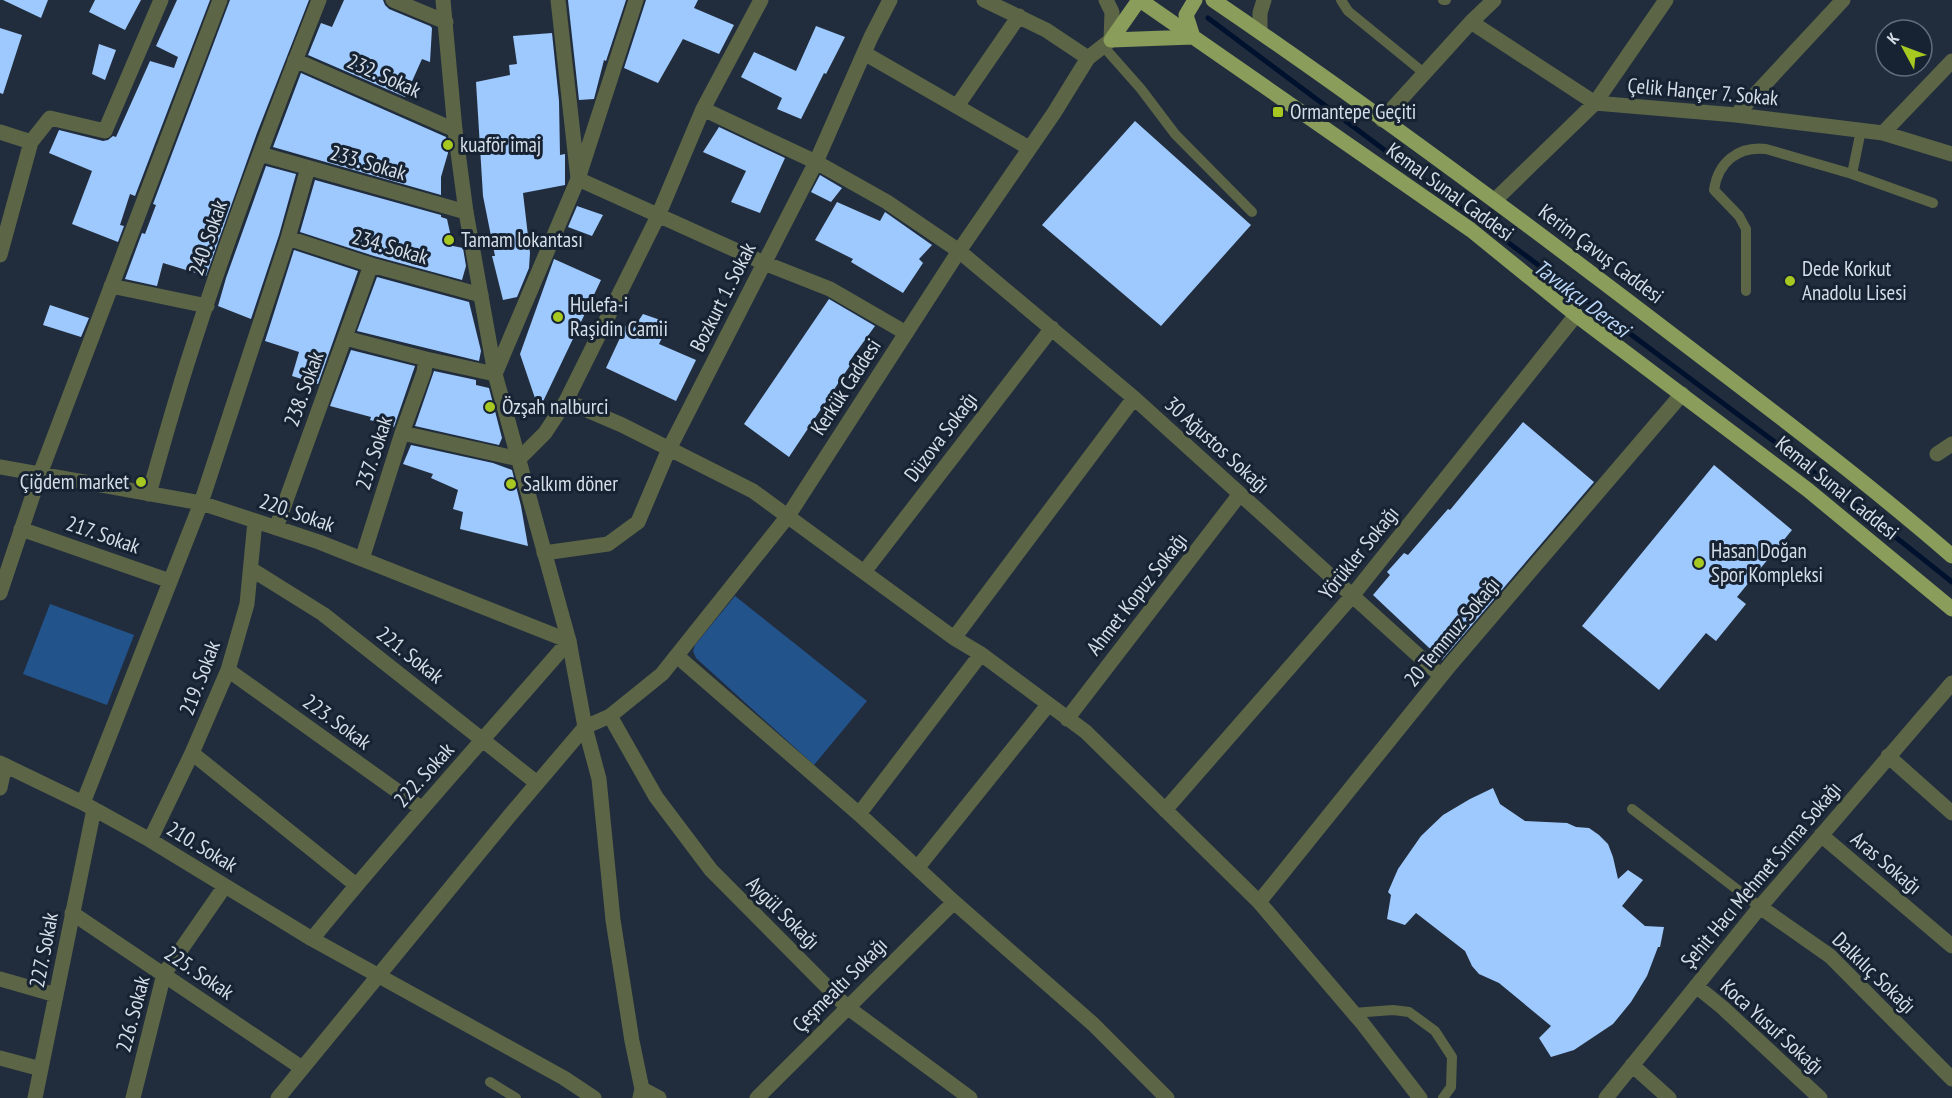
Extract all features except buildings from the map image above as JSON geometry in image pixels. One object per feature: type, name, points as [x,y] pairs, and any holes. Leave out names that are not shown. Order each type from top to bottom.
[{"type":"main road","points":[[1107,43],[1140,0]]},
{"type":"main road","name":"Kemal Sunal Caddesi","points":[[1140,0],[1471,230],[1576,315],[1808,490],[1952,609]]},
{"type":"main road","points":[[1107,43],[1192,36],[1186,15],[1195,0]]},
{"type":"main road","name":"Kerim Çavuş Caddesi","points":[[1213,0],[1495,200],[1911,520],[1952,556]]},
{"type":"street","points":[[0,255],[31,142],[50,118],[105,131],[161,0]]},
{"type":"street","points":[[0,593],[40,474],[220,0]]},
{"type":"street","name":"240. Sokak","points":[[149,494],[207,306],[260,154],[319,0]]},
{"type":"street","points":[[393,0],[446,21]]},
{"type":"street","points":[[444,0],[466,212],[495,374],[569,641],[585,727],[599,779],[613,920],[641,1093],[659,1098]]},
{"type":"street","points":[[558,0],[578,179]]},
{"type":"street","points":[[495,374],[578,179],[636,0]]},
{"type":"street","points":[[519,459],[545,433],[566,401],[658,216],[704,109],[761,0]]},
{"type":"street","name":"Bozkurt 1. Sokak","points":[[544,553],[608,544],[638,522],[669,449],[816,162],[890,0]]},
{"type":"street","points":[[984,0],[1046,30],[1088,58]]},
{"type":"street","points":[[1106,0],[1112,12],[1107,43]]},
{"type":"street","points":[[1260,32],[1260,13],[1264,0]]},
{"type":"street","points":[[1382,120],[1471,21],[1494,0]]},
{"type":"street","points":[[1495,200],[1595,103],[1666,0]]},
{"type":"street","points":[[1736,115],[1843,0]]},
{"type":"street","points":[[957,106],[1019,16]]},
{"type":"street","name":"Çelik Hançer 7. Sokak","points":[[1471,21],[1595,103],[1736,115],[1882,133],[1952,154]]},
{"type":"street","name":"Kerkük Caddesi","points":[[585,727],[610,716],[662,674],[788,516],[959,251],[1088,58],[1107,43]]},
{"type":"street","points":[[864,53],[1029,148]]},
{"type":"street","name":"232. Sokak","points":[[295,60],[456,130]]},
{"type":"street","points":[[1882,133],[1952,61]]},
{"type":"street","name":"30 Ağustos Sokağı","points":[[704,109],[816,162],[887,202],[959,251],[1134,398],[1441,676]]},
{"type":"street","points":[[0,132],[31,142]]},
{"type":"street","name":"233. Sokak","points":[[260,154],[466,212]]},
{"type":"street","name":"227. Sokak","points":[[35,1098],[72,913],[88,806],[201,503],[288,238],[308,168]]},
{"type":"street","points":[[578,179],[764,263],[830,289],[906,333]]},
{"type":"street","name":"234. Sokak","points":[[288,238],[371,265],[481,295]]},
{"type":"street","name":"238. Sokak","points":[[276,528],[371,265]]},
{"type":"street","points":[[111,286],[207,306]]},
{"type":"street","name":"Yörükler Sokağı","points":[[1165,810],[1352,596],[1576,315]]},
{"type":"street","name":"Düzova Sokağı","points":[[864,572],[1052,328]]},
{"type":"street","points":[[345,338],[426,360],[495,374]]},
{"type":"street","name":"237. Sokak","points":[[362,559],[426,360]]},
{"type":"street","name":"20 Temmuz Sokağı","points":[[1259,902],[1441,676],[1682,394]]},
{"type":"street","points":[[954,638],[1134,398]]},
{"type":"street","points":[[566,401],[622,425],[753,491],[1086,732],[1259,902],[1353,1013],[1420,1098]]},
{"type":"street","points":[[402,433],[519,459]]},
{"type":"street","points":[[1937,454],[1952,444]]},
{"type":"street","name":"220. Sokak","points":[[0,467],[201,503],[319,542],[569,641]]},
{"type":"street","name":"Ahmet Kopuz Sokağı","points":[[1067,718],[1240,494]]},
{"type":"street","name":"219. Sokak","points":[[150,840],[192,753],[228,670],[247,604],[255,521]]},
{"type":"street","name":"217. Sokak","points":[[21,529],[170,581]]},
{"type":"street","name":"221. Sokak","points":[[251,569],[323,614],[537,783]]},
{"type":"street","name":"222. Sokak","points":[[312,939],[421,808],[484,740],[569,641]]},
{"type":"street","points":[[859,814],[981,654]]},
{"type":"street","points":[[677,656],[859,814],[954,902],[1093,1024],[1167,1098]]},
{"type":"street","name":"223. Sokak","points":[[228,670],[421,808]]},
{"type":"street","name":"Şehit Hacı Mehmet Sırma Sokağı","points":[[1606,1098],[1760,907],[1952,682]]},
{"type":"street","points":[[918,867],[1048,705]]},
{"type":"street","name":"Aygül Sokağı","points":[[610,716],[656,797],[711,870],[847,1007],[970,1098]]},
{"type":"street","points":[[278,1098],[585,727]]},
{"type":"street","points":[[192,753],[356,885]]},
{"type":"street","points":[[1888,756],[1952,813]]},
{"type":"street","points":[[0,789],[2,764]]},
{"type":"street","name":"210. Sokak","points":[[2,764],[88,806],[150,840],[312,939],[564,1078],[594,1098]]},
{"type":"street","name":"Aras Sokağı","points":[[1821,835],[1952,946]]},
{"type":"street","name":"226. Sokak","points":[[133,1098],[164,974],[225,886]]},
{"type":"street","name":"Çeşmealtı Sokağı","points":[[757,1098],[954,902]]},
{"type":"street","name":"Dalkılıç Sokağı","points":[[1760,907],[1830,956],[1952,1079]]},
{"type":"street","name":"225. Sokak","points":[[72,913],[302,1068]]},
{"type":"street","points":[[0,979],[56,995]]},
{"type":"street","name":"Koca Yusuf Sokağı","points":[[1696,986],[1722,1007],[1820,1098]]},
{"type":"street","points":[[0,1058],[41,1069]]},
{"type":"street","points":[[1632,1065],[1669,1098]]},
{"type":"lane","points":[[1341,0],[1348,11],[1424,73]]},
{"type":"lane","points":[[1107,43],[1175,134],[1252,212]]},
{"type":"lane","points":[[1852,174],[1860,130]]},
{"type":"lane","points":[[1746,291],[1746,230],[1739,216],[1714,190],[1716,179],[1727,161],[1745,150],[1766,149],[1852,174],[1932,203]]},
{"type":"lane","points":[[1632,809],[1760,907]]},
{"type":"lane","points":[[1353,1013],[1393,1010],[1409,1012],[1435,1031],[1452,1057],[1451,1087],[1443,1098]]},
{"type":"lane","points":[[490,1082],[516,1098]]},
{"type":"shaded area","points":[[735,596],[867,701],[814,765],[696,658],[693,651],[695,645]]},
{"type":"shaded area","points":[[50,604],[134,635],[107,705],[23,674]]},
{"type":"waterway","name":"Tavukçu Deresi","points":[[1208,18],[1791,454],[1952,582]]},
{"type":"place","name":"Ormantepe Geçiti","points":[[1278,112]]},
{"type":"place","name":"kuaför imaj","points":[[448,145]]},
{"type":"place","name":"Tamam lokantası","points":[[449,240]]},
{"type":"place","name":"Dede Korkut Anadolu Lisesi","points":[[1790,281]]},
{"type":"place","name":"Hulefa-i Raşidin Camii","points":[[558,317]]},
{"type":"place","name":"Özşah nalburci","points":[[490,407]]},
{"type":"place","name":"Çiğdem market","points":[[141,482]]},
{"type":"place","name":"Salkım döner","points":[[511,484]]},
{"type":"place","name":"Hasan Doğan Spor Kompleksi","points":[[1699,563]]}]
